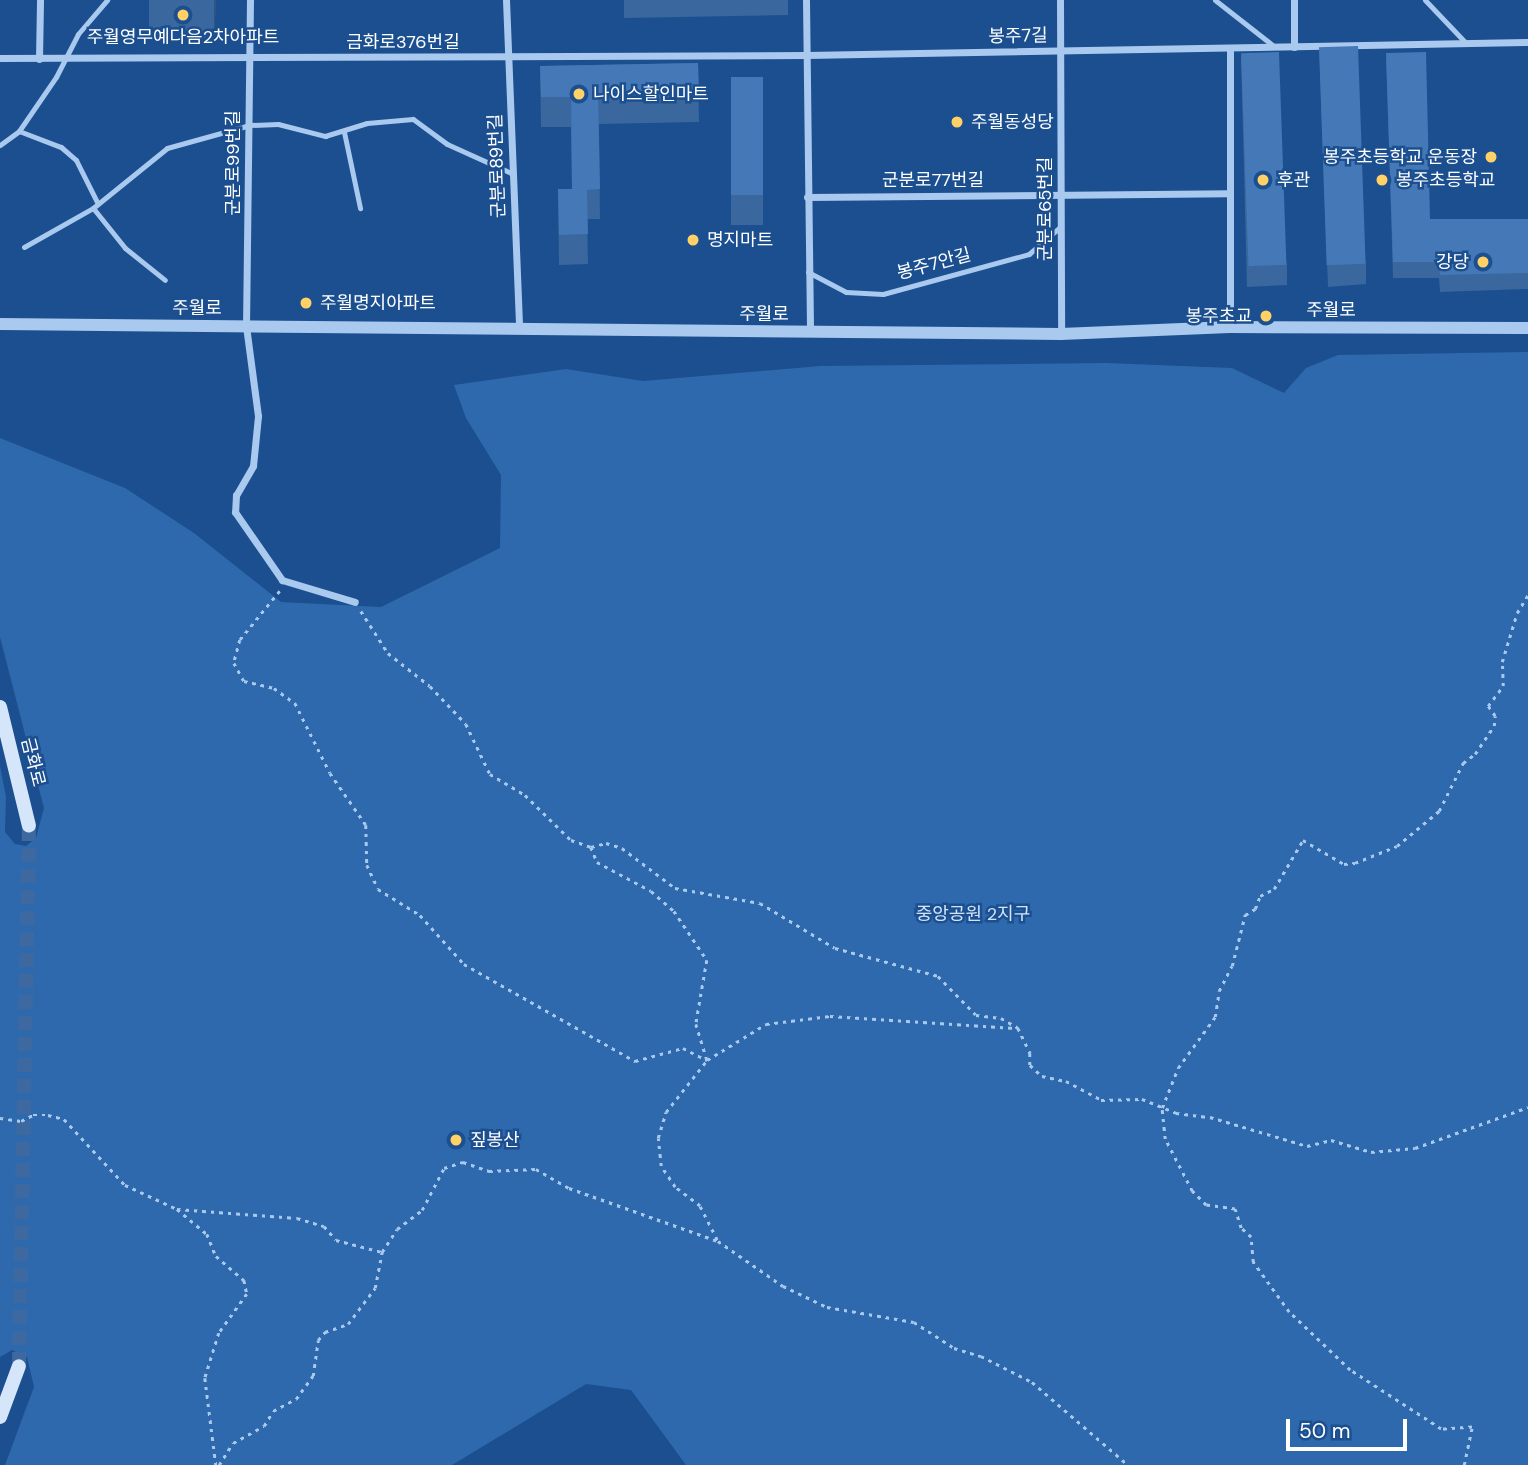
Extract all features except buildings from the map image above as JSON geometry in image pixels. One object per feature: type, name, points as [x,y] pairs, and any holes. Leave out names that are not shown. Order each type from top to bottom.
[{"type":"main road","name":"금화로","points":[[0,707],[29,826]]},
{"type":"main road","points":[[0,1417],[19,1366]]},
{"type":"street","points":[[39,59],[40,0]]},
{"type":"street","name":"군분로99번길","points":[[250,0],[246,326],[258,416],[253,466],[236,495],[235,512],[282,580]]},
{"type":"street","name":"군분로89번길","points":[[506,0],[519,330]]},
{"type":"street","points":[[806,0],[810,332]]},
{"type":"street","name":"군분로65번길","points":[[1060,0],[1061,334]]},
{"type":"street","points":[[1294,0],[1294,47]]},
{"type":"street","name":"봉주7길","points":[[806,55],[1528,42]]},
{"type":"street","points":[[1230,48],[1230,327]]},
{"type":"street","name":"금화로376번길","points":[[0,58],[806,55]]},
{"type":"street","name":"군분로77번길","points":[[807,197],[1230,193]]},
{"type":"street","name":"주월로","points":[[0,324],[1061,334],[1230,327],[1528,328]]},
{"type":"street","points":[[282,580],[355,602]]},
{"type":"lane","points":[[0,145],[19,131],[64,59],[107,0]]},
{"type":"lane","points":[[1215,0],[1275,47]]},
{"type":"lane","points":[[1425,0],[1466,43]]},
{"type":"lane","points":[[24,247],[95,206],[167,148],[250,125],[278,124],[325,136],[367,123],[413,119],[447,144],[513,174]]},
{"type":"lane","points":[[19,131],[61,147],[76,160],[95,206],[125,248],[165,280]]},
{"type":"lane","points":[[344,132],[350,181],[360,208]]},
{"type":"lane","name":"봉주7안길","points":[[808,272],[846,292],[883,294],[1029,254],[1060,227]]},
{"type":"path","points":[[282,580],[281,589],[240,640],[234,663],[244,681],[274,688],[295,704],[330,773],[366,825],[367,865],[379,889],[420,915],[464,964],[635,1061],[683,1048],[707,1060]]},
{"type":"path","points":[[1464,1465],[1472,1427],[1441,1429],[1350,1370],[1289,1312],[1253,1262],[1251,1237],[1241,1228],[1235,1209],[1206,1205],[1192,1191],[1165,1139],[1163,1108],[1178,1068],[1215,1017],[1219,991],[1232,966],[1237,933],[1245,915],[1255,909],[1260,896],[1274,889],[1303,840],[1344,864],[1355,863],[1397,846],[1438,811],[1463,763],[1494,726],[1495,716],[1488,706],[1503,687],[1502,662],[1517,613],[1528,595]]},
{"type":"path","points":[[355,602],[388,653],[430,686],[466,724],[490,774],[525,795],[571,840],[591,847],[606,843],[622,848],[676,888],[760,903],[835,948],[938,976],[976,1015],[1001,1018],[1018,1028],[1030,1052],[1030,1065],[1042,1076],[1066,1081],[1101,1100],[1142,1099],[1163,1108],[1307,1146],[1331,1140],[1371,1152],[1415,1148],[1528,1107]]},
{"type":"path","points":[[591,847],[597,862],[625,880],[651,891],[674,911],[707,960],[696,1024],[707,1060]]},
{"type":"path","points":[[718,1241],[700,1206],[675,1187],[661,1166],[658,1138],[666,1112],[707,1060],[766,1024],[830,1016],[1018,1028]]},
{"type":"path","points":[[0,1118],[21,1121],[33,1115],[48,1115],[64,1119],[125,1185],[177,1209],[207,1234],[216,1256],[244,1280],[247,1294],[219,1333],[205,1378],[218,1465]]},
{"type":"path","points":[[218,1465],[233,1443],[264,1426],[273,1411],[296,1399],[313,1376],[318,1340],[325,1332],[348,1324],[375,1288],[382,1252],[397,1229],[422,1210],[444,1168],[463,1162],[489,1171],[536,1169],[569,1188],[718,1241],[802,1296],[827,1307],[914,1322],[954,1348],[1032,1382],[1128,1465]]},
{"type":"path","points":[[177,1209],[298,1218],[324,1226],[336,1241],[382,1252]]},
{"type":"green space","name":"중앙공원 2지구","points":[[1528,352],[1528,1465],[686,1465],[631,1390],[586,1384],[452,1465],[5,1465],[34,1387],[27,1357],[12,1350],[0,1357],[0,766],[6,797],[5,832],[15,844],[26,846],[36,838],[44,808],[0,637],[0,438],[125,488],[194,533],[281,602],[381,607],[500,548],[501,475],[466,418],[454,385],[566,369],[643,381],[820,366],[1106,363],[1232,368],[1284,393],[1306,368],[1338,355]]},
{"type":"tunnel","points":[[19,1366],[29,826]]},
{"type":"place","name":"주월영무예다음2차아파트","points":[[183,15]]},
{"type":"place","name":"나이스할인마트","points":[[579,94]]},
{"type":"place","name":"주월동성당","points":[[957,122]]},
{"type":"place","name":"봉주초등학교 운동장","points":[[1491,157]]},
{"type":"place","name":"후관","points":[[1263,180]]},
{"type":"place","name":"봉주초등학교","points":[[1382,180]]},
{"type":"place","name":"명지마트","points":[[693,240]]},
{"type":"place","name":"강당","points":[[1483,262]]},
{"type":"place","name":"주월명지아파트","points":[[306,303]]},
{"type":"place","name":"봉주초교","points":[[1266,316]]},
{"type":"place","name":"짚봉산","points":[[456,1140]]}]
